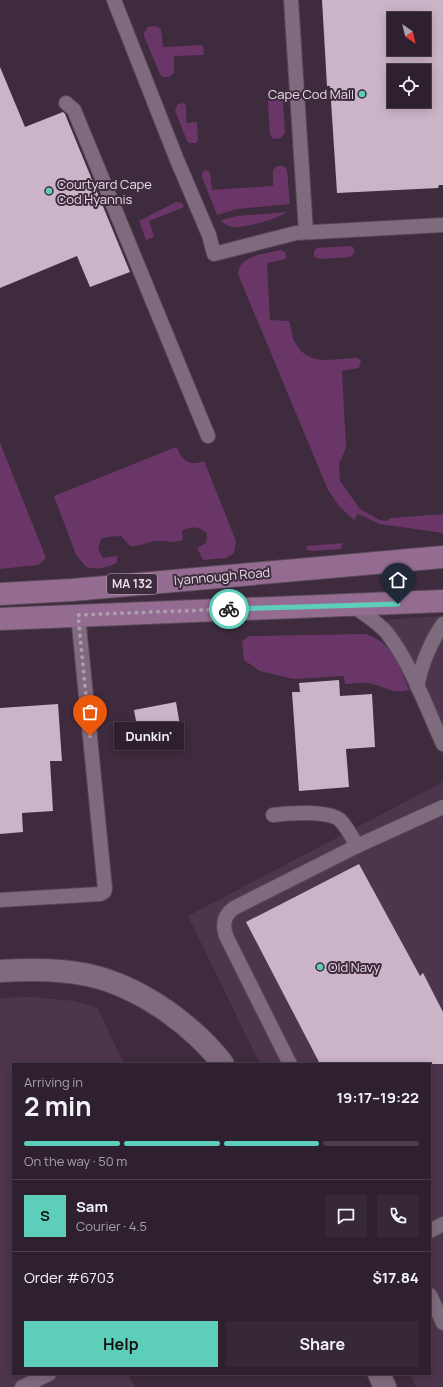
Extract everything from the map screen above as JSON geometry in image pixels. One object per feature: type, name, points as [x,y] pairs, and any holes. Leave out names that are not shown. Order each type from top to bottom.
[{"type":"main road","name":"Iyannough Road","points":[[0,594],[72,590],[443,557]]},
{"type":"main road","name":"MA 132","points":[[0,619],[354,606],[443,601]]},
{"type":"street","points":[[0,971],[58,970],[110,980],[147,998],[185,1024],[213,1051],[222,1063]]},
{"type":"street","points":[[379,1375],[385,1387]]},
{"type":"lane","points":[[114,0],[209,235],[214,254],[284,234],[443,225]]},
{"type":"lane","points":[[291,0],[306,232]]},
{"type":"lane","points":[[66,103],[74,110],[208,436]]},
{"type":"lane","points":[[354,606],[386,632],[417,686],[443,744]]},
{"type":"lane","points":[[0,900],[100,894],[104,892],[105,889],[78,615]]},
{"type":"lane","points":[[417,686],[421,666],[428,650],[443,624]]},
{"type":"lane","points":[[290,1063],[227,938],[224,931],[226,916],[234,908],[357,846],[443,807]]},
{"type":"lane","points":[[273,815],[296,813],[334,817],[345,825],[357,846]]},
{"type":"lane","points":[[431,1230],[443,1224]]},
{"type":"lane","points":[[431,1297],[443,1323]]},
{"type":"lane","points":[[22,1387],[47,1375]]},
{"type":"shaded area","points":[[157,26],[161,29],[163,47],[203,45],[204,55],[174,56],[174,73],[169,77],[163,77],[160,74],[144,36],[144,33],[148,27]]},
{"type":"shaded area","points":[[272,98],[281,98],[283,102],[285,133],[281,138],[273,139],[270,134],[268,104],[268,101]]},
{"type":"shaded area","points":[[184,103],[186,106],[186,123],[197,122],[198,140],[196,143],[190,143],[187,141],[175,110],[178,104]]},
{"type":"shaded area","points":[[277,166],[284,166],[287,170],[290,204],[237,209],[217,215],[202,177],[202,172],[206,170],[210,172],[212,190],[273,186],[273,170]]},
{"type":"shaded area","points":[[176,202],[182,203],[184,207],[149,221],[154,237],[146,240],[139,221]]},
{"type":"shaded area","points":[[287,212],[270,220],[240,227],[229,226],[221,220],[237,216]]},
{"type":"shaded area","points":[[353,247],[355,252],[350,257],[319,259],[314,256],[314,251],[317,248]]},
{"type":"shaded area","points":[[281,250],[286,253],[286,259],[267,263],[270,320],[289,321],[294,340],[300,350],[307,355],[323,360],[358,358],[361,361],[359,368],[342,371],[346,448],[339,464],[340,481],[360,509],[380,520],[386,521],[391,518],[443,514],[443,533],[380,524],[358,514],[354,520],[339,506],[328,490],[238,274],[243,262],[248,259],[261,254]]},
{"type":"shaded area","points":[[0,443],[46,558],[38,565],[0,569]]},
{"type":"shaded area","points":[[176,447],[181,456],[190,463],[204,461],[236,541],[234,553],[226,558],[203,560],[197,548],[206,543],[207,534],[199,528],[188,528],[182,531],[183,540],[175,542],[155,541],[130,546],[121,536],[101,539],[98,549],[103,558],[117,556],[117,562],[111,566],[102,568],[86,567],[76,555],[54,496]]},
{"type":"shaded area","points":[[343,543],[341,549],[312,551],[307,550],[306,546]]},
{"type":"shaded area","points":[[443,616],[443,756],[387,646],[367,621]]},
{"type":"shaded area","points":[[365,634],[382,643],[388,649],[398,663],[409,690],[391,690],[367,683],[345,684],[344,676],[294,679],[260,671],[244,660],[242,641],[250,636]]},
{"type":"shaded area","points":[[443,782],[443,1387],[416,1387],[410,1375],[431,1375],[431,1063],[260,1063],[188,916]]},
{"type":"shaded area","points":[[32,997],[75,1001],[97,1007],[124,1063],[12,1063],[12,1375],[129,1375],[135,1387],[0,1387],[0,998]]},
{"type":"building","name":"Cape Cod Mall","points":[[322,0],[443,0],[443,185],[439,185],[438,188],[337,193],[330,86],[327,86]]},
{"type":"building","name":"Courtyard Cape Cod Hyannis","points":[[0,67],[25,127],[63,112],[65,114],[130,272],[90,287],[77,256],[0,288]]},
{"type":"building","points":[[339,680],[340,696],[372,694],[375,747],[346,749],[349,787],[299,791],[292,692],[300,692],[299,683]]},
{"type":"building","points":[[176,702],[182,737],[132,746],[128,722],[136,721],[134,710]]},
{"type":"building","points":[[58,704],[62,761],[50,761],[53,811],[22,813],[23,832],[0,834],[0,708]]},
{"type":"building","points":[[359,864],[420,976],[423,973],[443,1012],[443,1064],[319,1063],[246,922]]},
{"type":"way so far","points":[[90,736],[78,615],[229,609]]},
{"type":"place","name":"Cape Cod Mall","points":[[362,94]]},
{"type":"place","name":"Courtyard Cape Cod Hyannis","points":[[49,191]]},
{"type":"place","name":"Dunkin'","points":[[90,736]]},
{"type":"place","name":"Old Navy","points":[[320,967]]},
{"type":"route","points":[[229,609],[398,604]]}]
